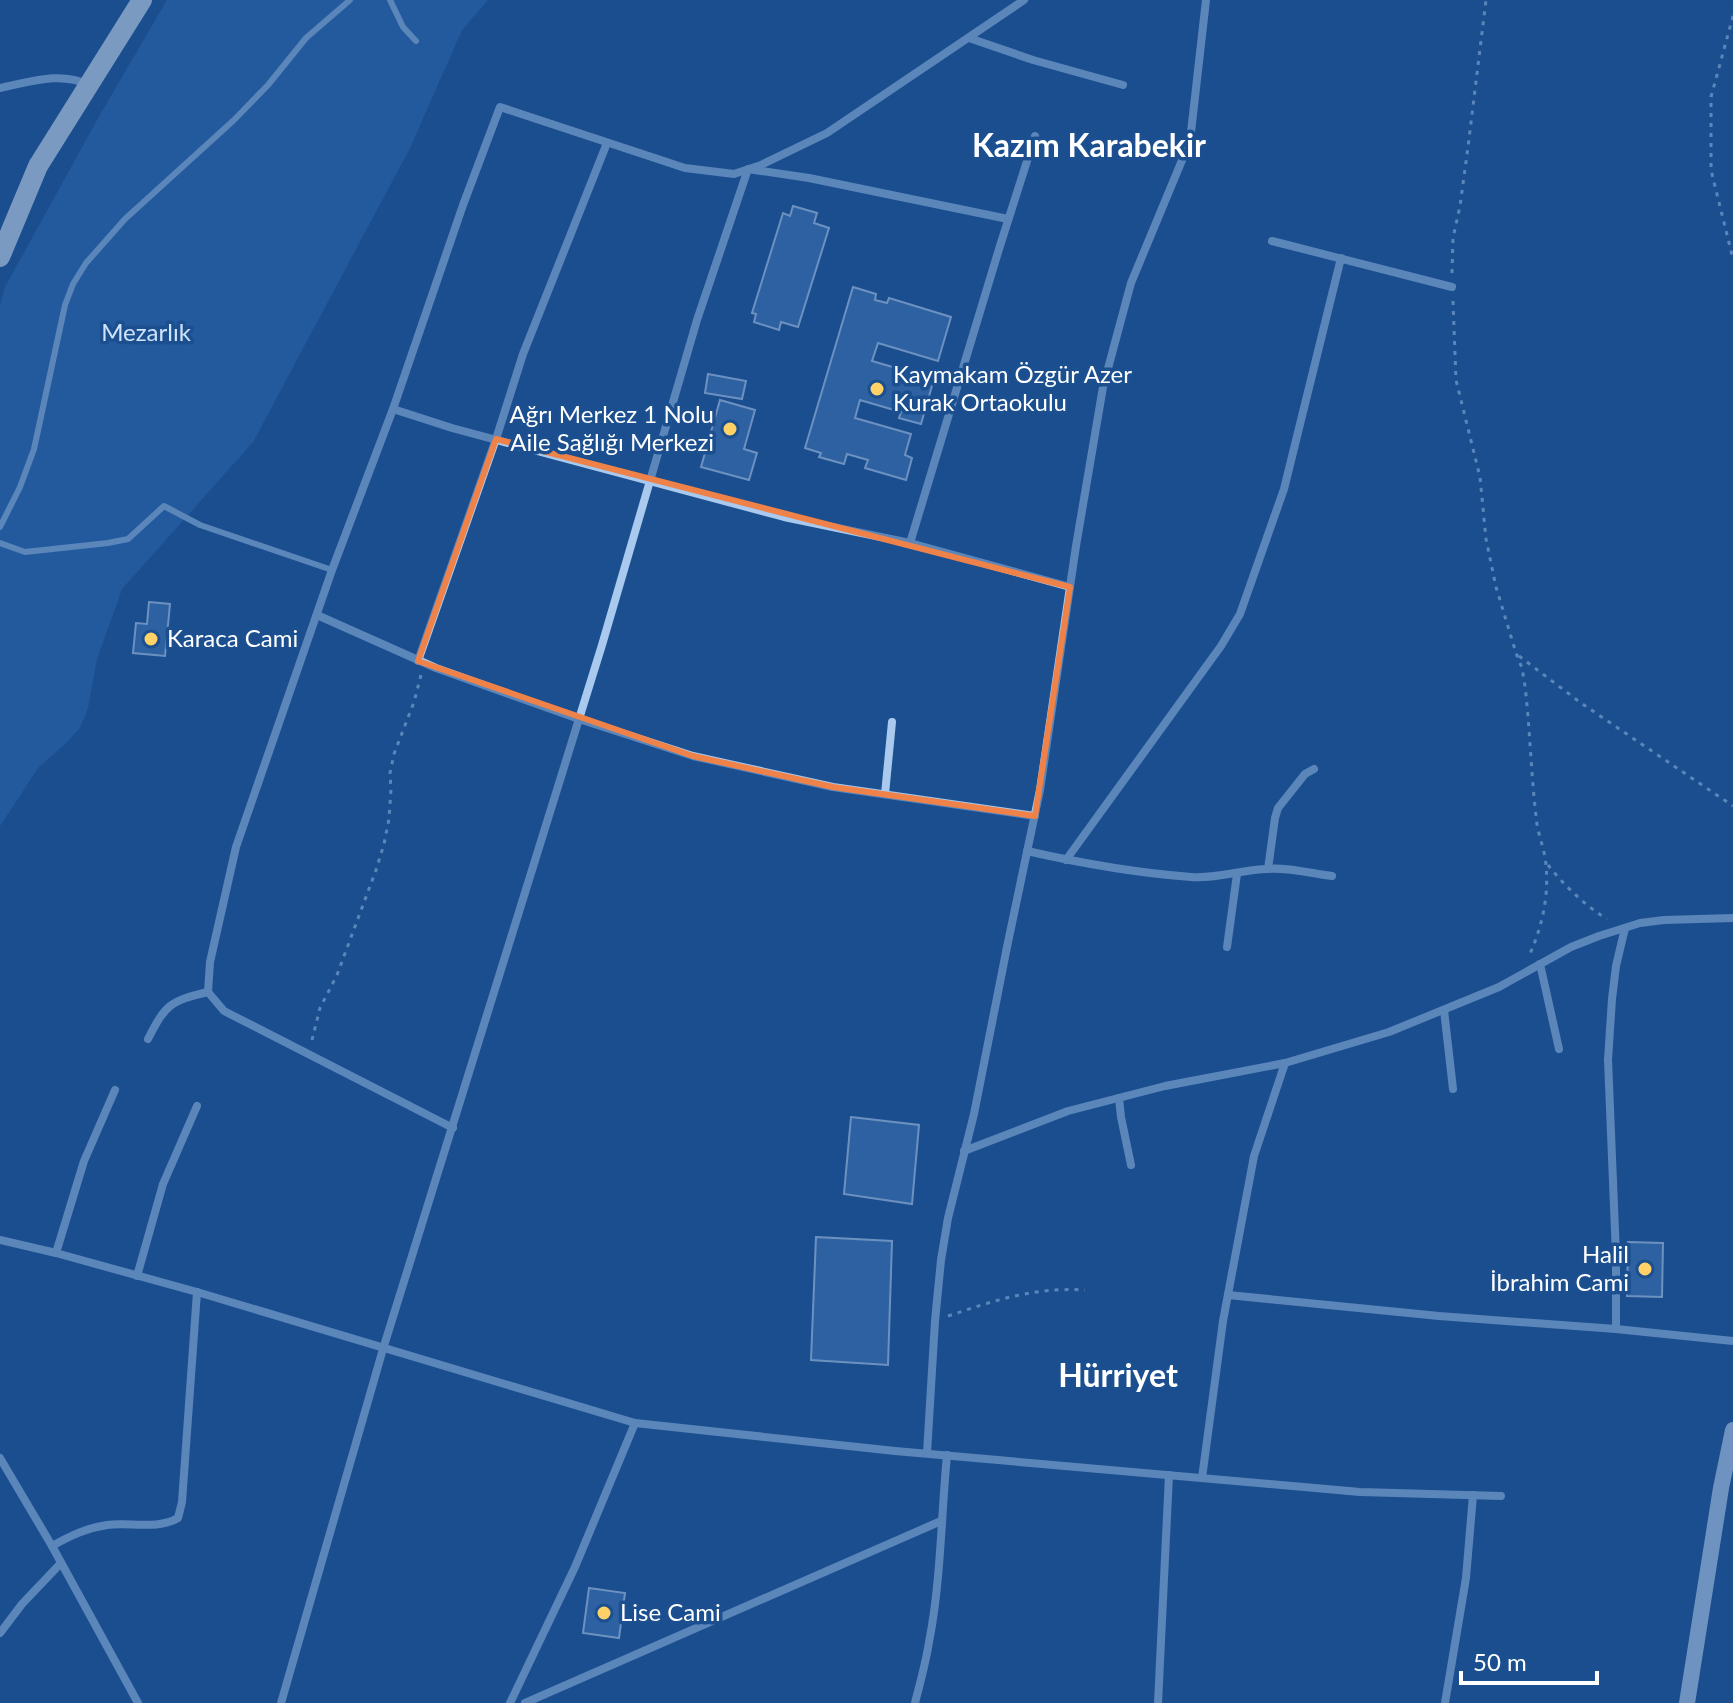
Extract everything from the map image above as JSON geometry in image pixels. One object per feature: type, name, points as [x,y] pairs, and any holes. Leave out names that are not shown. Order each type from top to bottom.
[{"type":"main road","points":[[0,257],[38,166],[142,0]]},
{"type":"street","points":[[453,1128],[224,1011],[208,992],[210,962],[236,847],[332,570],[393,409],[500,107],[685,168],[734,174],[827,133],[1024,0]]},
{"type":"street","points":[[927,1453],[941,1260],[1040,790],[1103,387],[1131,283],[1190,141],[1206,0]]},
{"type":"street","points":[[969,38],[1123,85]]},
{"type":"street","points":[[0,88],[55,77],[77,79],[89,85]]},
{"type":"street","points":[[910,543],[1035,136]]},
{"type":"street","points":[[421,662],[523,354],[607,143]]},
{"type":"street","points":[[748,169],[809,178],[1008,219]]},
{"type":"street","points":[[281,1703],[383,1349],[579,719],[697,320],[748,169]]},
{"type":"street","points":[[1272,241],[1452,287]]},
{"type":"street","points":[[1066,860],[1221,646],[1240,614],[1284,489],[1341,258]]},
{"type":"street","points":[[393,409],[650,482],[784,517],[910,543],[1070,587]]},
{"type":"street","points":[[317,615],[421,662],[693,756],[833,787],[1035,816]]},
{"type":"street","points":[[885,794],[892,722]]},
{"type":"street","points":[[1268,869],[1278,808],[1305,774],[1314,769]]},
{"type":"street","points":[[1027,851],[1066,860],[1192,877],[1217,877],[1268,869],[1332,876]]},
{"type":"street","points":[[1227,947],[1237,874]]},
{"type":"street","points":[[964,1151],[1068,1111],[1165,1086],[1285,1063],[1389,1032],[1519,977],[1571,947],[1640,923],[1733,918]]},
{"type":"street","points":[[1616,1329],[1616,1240],[1608,1060],[1616,966],[1625,928]]},
{"type":"street","points":[[1540,964],[1559,1049]]},
{"type":"street","points":[[148,1039],[160,1016],[178,999],[208,992]]},
{"type":"street","points":[[1444,1010],[1453,1089]]},
{"type":"street","points":[[1202,1478],[1228,1295],[1254,1156],[1285,1063]]},
{"type":"street","points":[[56,1253],[84,1161],[115,1090]]},
{"type":"street","points":[[1119,1098],[1131,1165]]},
{"type":"street","points":[[137,1276],[163,1184],[197,1106]]},
{"type":"street","points":[[0,1240],[197,1292],[635,1423],[1360,1492],[1501,1496]]},
{"type":"street","points":[[52,1546],[85,1529],[108,1525],[165,1524],[178,1518],[182,1502],[197,1292]]},
{"type":"street","points":[[1228,1295],[1733,1341]]},
{"type":"street","points":[[510,1703],[575,1567],[635,1423]]},
{"type":"street","points":[[1687,1703],[1733,1430]]},
{"type":"street","points":[[915,1703],[930,1641],[947,1455]]},
{"type":"street","points":[[0,1460],[52,1546],[138,1703]]},
{"type":"street","points":[[1158,1703],[1169,1475]]},
{"type":"street","points":[[1445,1703],[1466,1578],[1473,1495]]},
{"type":"street","points":[[525,1703],[941,1521]]},
{"type":"street","points":[[0,1633],[22,1604],[61,1563]]},
{"type":"lane","points":[[0,527],[34,449],[65,305],[86,263],[125,219],[234,120],[268,85],[306,38],[350,0]]},
{"type":"lane","points":[[390,0],[403,27],[416,41]]},
{"type":"lane","points":[[0,543],[25,552],[128,539],[164,506],[200,525],[332,570]]},
{"type":"path","points":[[1486,0],[1466,162],[1453,238],[1452,287],[1456,380],[1480,477],[1486,539],[1496,587],[1522,668],[1536,818],[1546,862],[1547,891],[1541,926],[1519,977]]},
{"type":"path","points":[[1733,16],[1711,97],[1711,170],[1733,259]]},
{"type":"path","points":[[1516,653],[1581,703],[1733,806]]},
{"type":"path","points":[[308,1054],[320,1008],[337,975],[384,844],[389,819],[390,773],[414,702],[421,662]]},
{"type":"path","points":[[1546,862],[1586,904],[1625,928]]},
{"type":"path","points":[[935,1321],[1035,1291],[1085,1290]]},
{"type":"highlighted area","points":[[496,439],[1070,587],[1035,816],[833,787],[693,756],[418,661]]},
{"type":"green space","name":"Mezarlık","points":[[167,0],[488,0],[462,30],[410,148],[253,442],[122,589],[97,659],[88,708],[80,728],[38,768],[0,826],[0,306],[5,287]]},
{"type":"building","points":[[793,206],[817,213],[814,223],[829,228],[798,327],[781,322],[779,330],[754,322],[756,314],[752,313],[783,213],[790,216]]},
{"type":"building","name":"Kaymakam Özgür Azer Kurak Ortaokulu","points":[[853,287],[876,294],[875,300],[887,303],[889,298],[951,317],[938,361],[878,343],[872,361],[934,379],[921,424],[899,418],[901,412],[860,400],[855,418],[911,434],[905,455],[912,458],[906,480],[865,468],[868,460],[847,454],[844,464],[819,457],[821,453],[805,448]]},
{"type":"building","points":[[708,374],[746,381],[742,399],[705,393]]},
{"type":"building","name":"Ağrı Merkez 1 Nolu Aile Sağlığı Merkezi","points":[[720,400],[755,410],[744,449],[757,453],[749,480],[701,467]]},
{"type":"building","name":"Karaca Cami","points":[[149,602],[170,604],[165,656],[133,653],[136,623],[147,624]]},
{"type":"building","points":[[851,1117],[919,1125],[912,1204],[844,1194]]},
{"type":"building","points":[[816,1237],[892,1241],[888,1365],[811,1360]]},
{"type":"building","name":"Halil İbrahim Cami","points":[[1628,1242],[1663,1243],[1662,1297],[1627,1296]]},
{"type":"building","name":"Lise Cami","points":[[589,1588],[625,1593],[619,1638],[583,1633]]},
{"type":"place","name":"Kaymakam Özgür Azer Kurak Ortaokulu","points":[[877,389]]},
{"type":"place","name":"Ağrı Merkez 1 Nolu Aile Sağlığı Merkezi","points":[[730,429]]},
{"type":"place","name":"Karaca Cami","points":[[151,639]]},
{"type":"place","name":"Halil İbrahim Cami","points":[[1645,1269]]},
{"type":"place","name":"Lise Cami","points":[[604,1613]]},
{"type":"district","name":"Kazım Karabekir","points":[[1089,146]]},
{"type":"district","name":"Hürriyet","points":[[1118,1376]]}]
